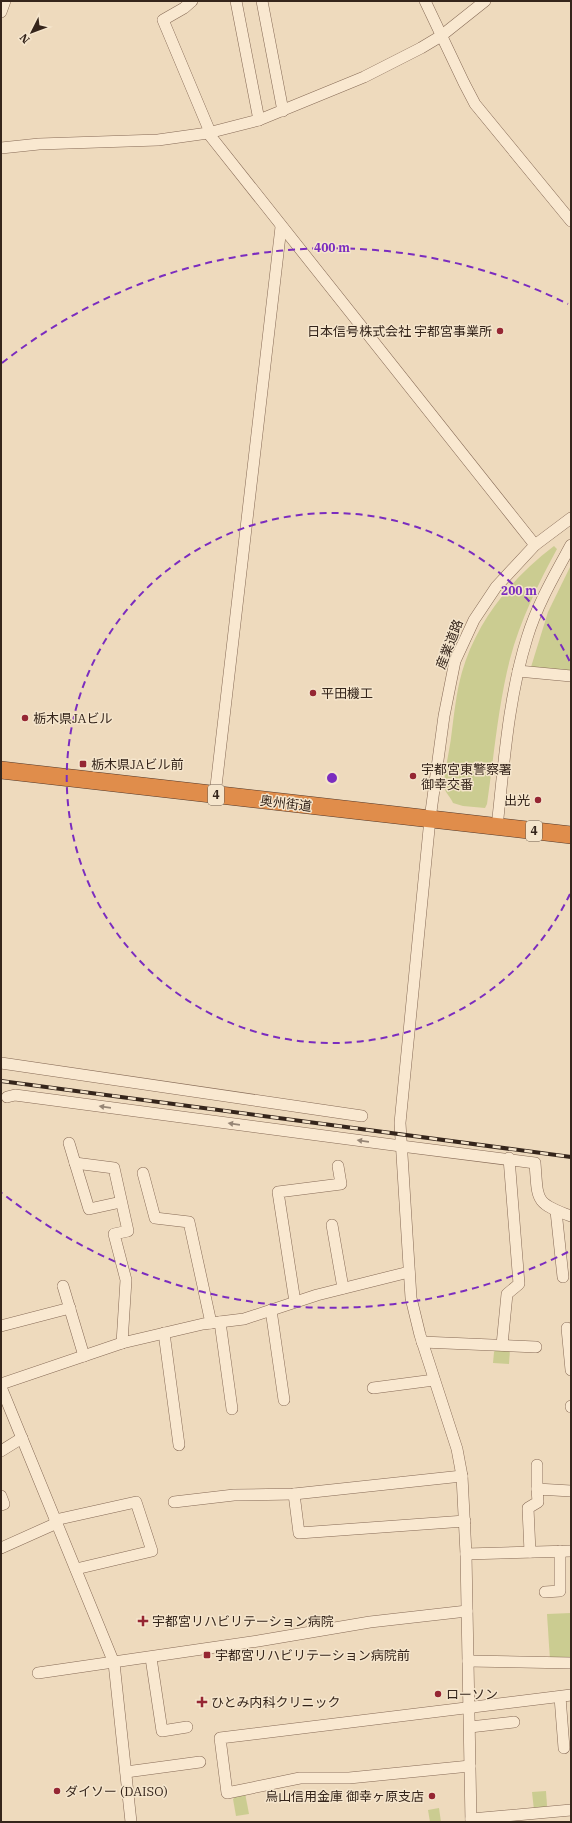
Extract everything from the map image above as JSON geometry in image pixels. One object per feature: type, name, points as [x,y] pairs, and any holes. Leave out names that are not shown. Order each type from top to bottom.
[{"type":"highway","name":"奥州街道","points":[[1,770],[571,835]]},
{"type":"street","points":[[1,12],[5,1]]},
{"type":"street","points":[[192,1],[184,8],[163,20],[209,133],[281,227],[535,545]]},
{"type":"street","points":[[236,1],[259,120]]},
{"type":"street","points":[[262,1],[283,111]]},
{"type":"street","points":[[425,1],[475,104],[571,221]]},
{"type":"street","points":[[1,148],[39,144],[158,140],[209,133],[259,120],[364,78],[441,36],[485,1]]},
{"type":"street","points":[[215,794],[281,227]]},
{"type":"street","name":"産業道路","points":[[471,1821],[470,1707],[465,1521],[462,1476],[458,1449],[422,1342],[411,1298],[400,1123],[430,819],[444,716],[455,661],[469,629],[486,600],[508,573],[535,545],[571,518]]},
{"type":"street","points":[[497,827],[509,724],[518,671],[527,638],[541,602],[571,545]]},
{"type":"street","points":[[518,671],[571,676]]},
{"type":"street","points":[[1,1063],[362,1116]]},
{"type":"street","points":[[3,1098],[15,1095],[401,1146],[535,1162],[538,1195],[544,1205],[571,1216]]},
{"type":"street","points":[[69,1143],[89,1209],[121,1202]]},
{"type":"street","points":[[502,1345],[507,1294],[519,1284],[509,1158]]},
{"type":"street","points":[[75,1162],[114,1168],[128,1231],[114,1234],[126,1280],[122,1343]]},
{"type":"street","points":[[294,1302],[278,1192],[341,1184],[338,1166]]},
{"type":"street","points":[[142,1173],[155,1218],[189,1222],[216,1323],[232,1409]]},
{"type":"street","points":[[556,1210],[563,1276]]},
{"type":"street","points":[[332,1225],[343,1288]]},
{"type":"street","points":[[131,1822],[114,1663],[1,1387],[122,1343],[164,1333],[244,1319],[294,1302],[343,1288],[409,1272]]},
{"type":"street","points":[[63,1286],[84,1356]]},
{"type":"street","points":[[1,1326],[70,1308]]},
{"type":"street","points":[[271,1310],[284,1400]]},
{"type":"street","points":[[567,1328],[571,1370]]},
{"type":"street","points":[[164,1333],[179,1445]]},
{"type":"street","points":[[422,1342],[536,1347]]},
{"type":"street","points":[[373,1388],[434,1380]]},
{"type":"street","points":[[1,1451],[22,1438]]},
{"type":"street","points":[[530,1552],[528,1508],[538,1502],[537,1465]]},
{"type":"street","points":[[174,1502],[234,1495],[294,1494],[462,1476]]},
{"type":"street","points":[[538,1490],[571,1491]]},
{"type":"street","points":[[294,1494],[298,1533],[465,1521]]},
{"type":"street","points":[[1,1496],[4,1504],[1,1505]]},
{"type":"street","points":[[1,1548],[56,1521],[136,1502],[152,1551],[76,1569]]},
{"type":"street","points":[[466,1554],[565,1551],[560,1591],[545,1592]]},
{"type":"street","points":[[38,1673],[151,1658],[370,1622],[467,1611]]},
{"type":"street","points":[[151,1658],[162,1731],[187,1727]]},
{"type":"street","points":[[468,1661],[571,1663]]},
{"type":"street","points":[[470,1766],[349,1778],[300,1778],[227,1793],[220,1738],[566,1696],[564,1748]]},
{"type":"street","points":[[470,1726],[514,1722]]},
{"type":"street","points":[[126,1772],[200,1762]]},
{"type":"street","points":[[471,1821],[571,1810]]},
{"type":"green space","points":[[554,546],[557,549],[530,603],[510,659],[499,713],[487,804],[485,808],[463,806],[453,803],[444,787],[444,783],[458,688],[469,653],[487,618],[510,586],[539,558]]},
{"type":"green space","points":[[571,565],[571,678],[538,675],[531,667],[548,612]]},
{"type":"green space","points":[[497,1348],[510,1349],[509,1364],[493,1363],[494,1352]]},
{"type":"green space","points":[[571,1613],[571,1660],[550,1660],[547,1614]]},
{"type":"green space","points":[[546,1791],[547,1806],[545,1809],[534,1810],[532,1792]]},
{"type":"green space","points":[[245,1793],[249,1814],[236,1816],[233,1799],[238,1794]]},
{"type":"green space","points":[[439,1808],[441,1822],[430,1822],[428,1810]]},
{"type":"railway","points":[[1,1081],[571,1157]]},
{"type":"place","name":"日本信号株式会社 宇都宮事業所","points":[[500,331]]},
{"type":"place","name":"平田機工","points":[[313,693]]},
{"type":"place","name":"栃木県JAビル","points":[[25,718]]},
{"type":"place","name":"栃木県JAビル前","points":[[83,764]]},
{"type":"place","name":"宇都宮東警察署 御幸交番","points":[[413,776]]},
{"type":"place","name":"出光","points":[[538,800]]},
{"type":"place","name":"宇都宮リハビリテーション病院","points":[[143,1621]]},
{"type":"place","name":"宇都宮リハビリテーション病院前","points":[[207,1655]]},
{"type":"place","name":"ローソン","points":[[438,1694]]},
{"type":"place","name":"ひとみ内科クリニック","points":[[202,1702]]},
{"type":"place","name":"ダイソー (DAISO)","points":[[57,1791]]},
{"type":"place","name":"烏山信用金庫 御幸ヶ原支店","points":[[432,1796]]}]
